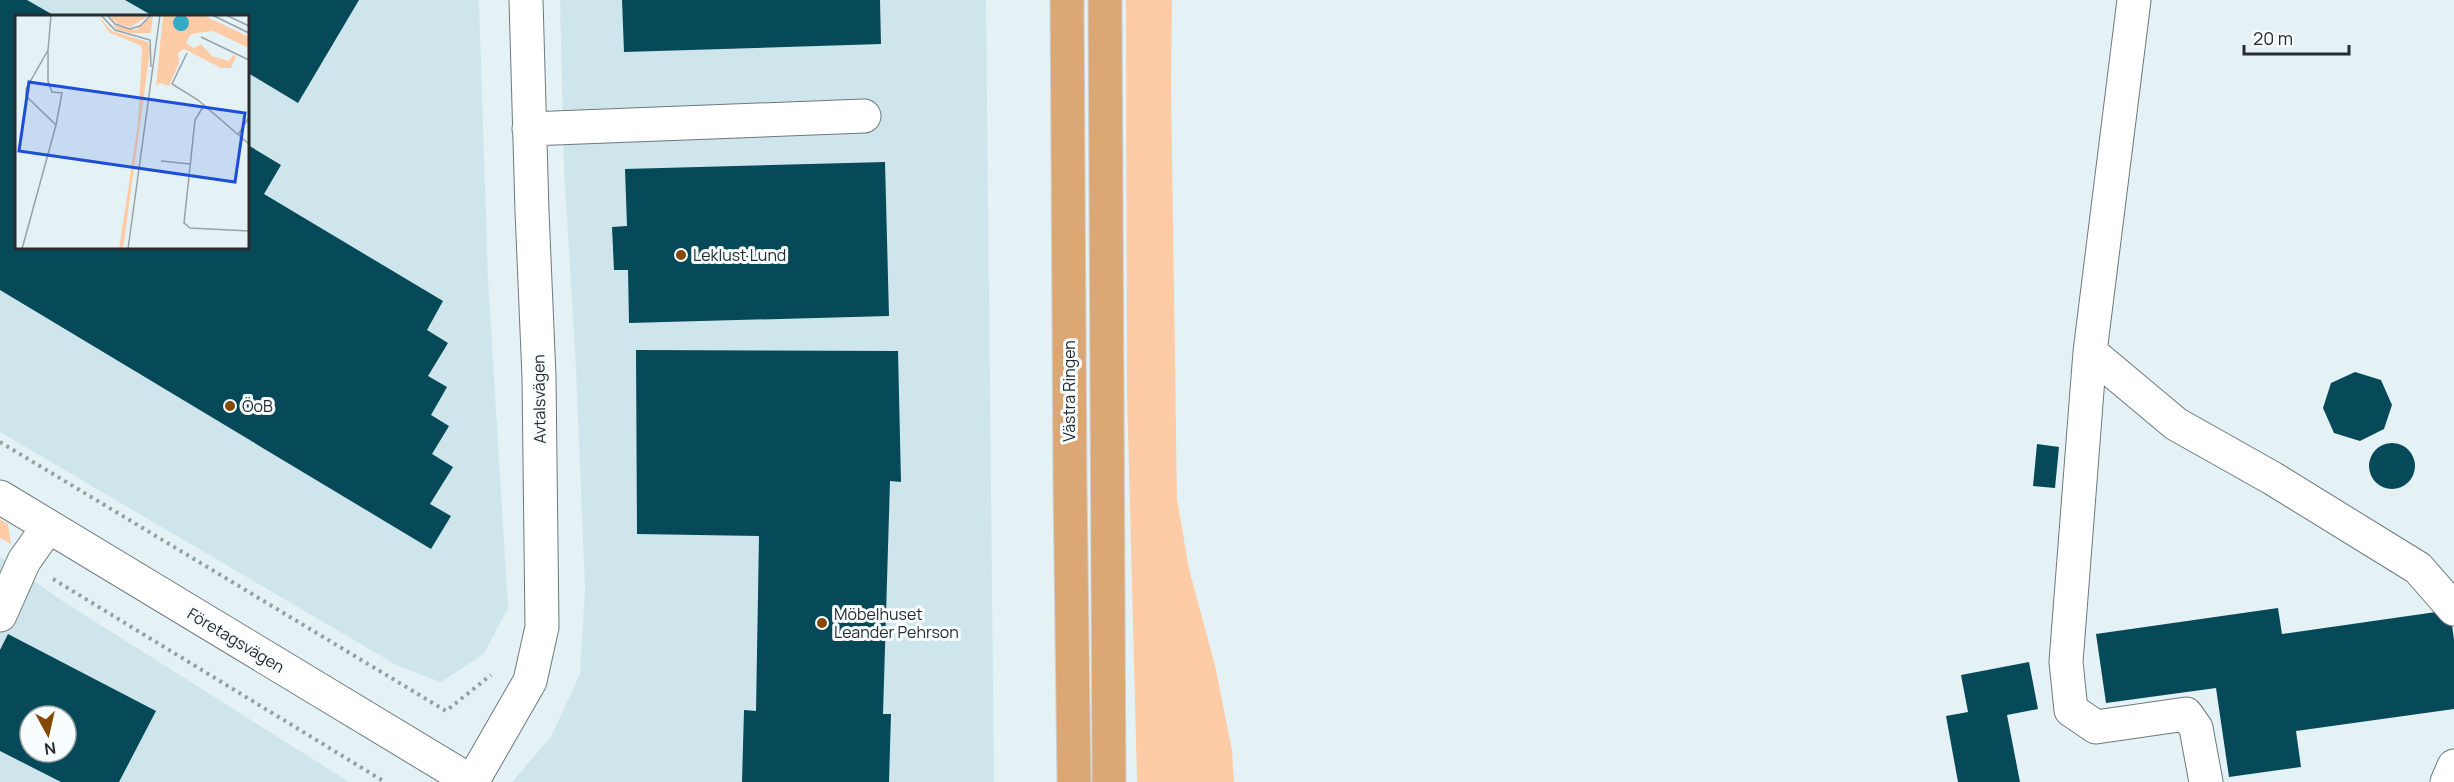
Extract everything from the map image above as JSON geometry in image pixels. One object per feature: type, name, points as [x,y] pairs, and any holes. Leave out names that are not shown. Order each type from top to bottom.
[{"type":"main road","name":"Västra Ringen","points":[[1067,0],[1074,782]]},
{"type":"main road","points":[[1105,0],[1108,782]]},
{"type":"street","name":"Avtalsvägen","points":[[472,782],[530,681],[542,627],[539,377],[526,0]]},
{"type":"street","points":[[2134,0],[2090,352],[2066,663],[2071,710],[2096,727],[2186,714],[2196,728],[2206,782]]},
{"type":"street","points":[[529,129],[864,116]]},
{"type":"street","points":[[2090,352],[2176,424],[2272,478],[2418,568],[2454,609]]},
{"type":"street","name":"Företagsvägen","points":[[0,497],[472,782]]},
{"type":"street","points":[[0,615],[24,561],[48,527]]},
{"type":"street","points":[[2447,782],[2454,766]]},
{"type":"path","points":[[0,442],[446,711],[496,670]]},
{"type":"path","points":[[24,561],[385,782]]},
{"type":"shaded area","points":[[0,0],[479,0],[488,279],[508,608],[484,654],[441,682],[398,666],[0,432]]},
{"type":"shaded area","points":[[560,0],[986,0],[994,782],[512,782],[551,737],[580,674],[585,589],[576,369],[564,167]]},
{"type":"shaded area","points":[[1126,0],[1172,0],[1171,85],[1177,499],[1189,569],[1215,665],[1232,750],[1234,782],[1137,782],[1127,390]]},
{"type":"shaded area","points":[[0,519],[8,524],[11,544],[0,538]]},
{"type":"shaded area","points":[[0,557],[61,600],[349,782],[0,782]]},
{"type":"building","points":[[0,0],[27,0],[53,15],[15,15],[15,249],[249,249],[249,146],[281,165],[264,194],[443,301],[427,330],[448,343],[428,376],[447,387],[431,415],[449,426],[432,454],[453,467],[430,504],[451,516],[431,549],[0,290]]},
{"type":"building","points":[[125,0],[359,0],[298,103],[249,74],[249,15],[151,15]]},
{"type":"building","points":[[622,0],[880,0],[881,44],[624,52]]},
{"type":"building","points":[[885,162],[889,316],[629,323],[628,270],[614,270],[612,227],[627,226],[625,169]]},
{"type":"building","name":"Möbelhuset Leander Pehrson","points":[[636,350],[898,351],[901,482],[890,481],[883,714],[891,714],[889,782],[742,782],[744,710],[756,711],[759,536],[637,534]]},
{"type":"building","points":[[2355,372],[2381,380],[2392,405],[2384,429],[2360,441],[2334,433],[2323,408],[2331,383]]},
{"type":"building","points":[[2392,443],[2401,444],[2408,450],[2414,457],[2414,475],[2408,482],[2401,488],[2392,489],[2383,488],[2376,482],[2370,475],[2369,466],[2370,457],[2376,450],[2383,444]]},
{"type":"building","points":[[2037,444],[2059,447],[2055,488],[2033,486]]},
{"type":"building","points":[[2278,608],[2282,634],[2450,610],[2454,640],[2454,709],[2296,731],[2301,767],[2229,777],[2216,688],[2106,703],[2096,634]]},
{"type":"building","points":[[8,634],[156,711],[119,782],[61,782],[26,764],[78,764],[78,704],[18,704],[18,760],[0,751],[0,650]]},
{"type":"building","points":[[2029,662],[2038,709],[2007,715],[2020,782],[1958,782],[1946,716],[1968,712],[1961,675]]},
{"type":"place","name":"Leklust Lund","points":[[681,255]]},
{"type":"place","name":"ÖoB","points":[[230,406]]},
{"type":"place","name":"Möbelhuset Leander Pehrson","points":[[822,623]]}]
